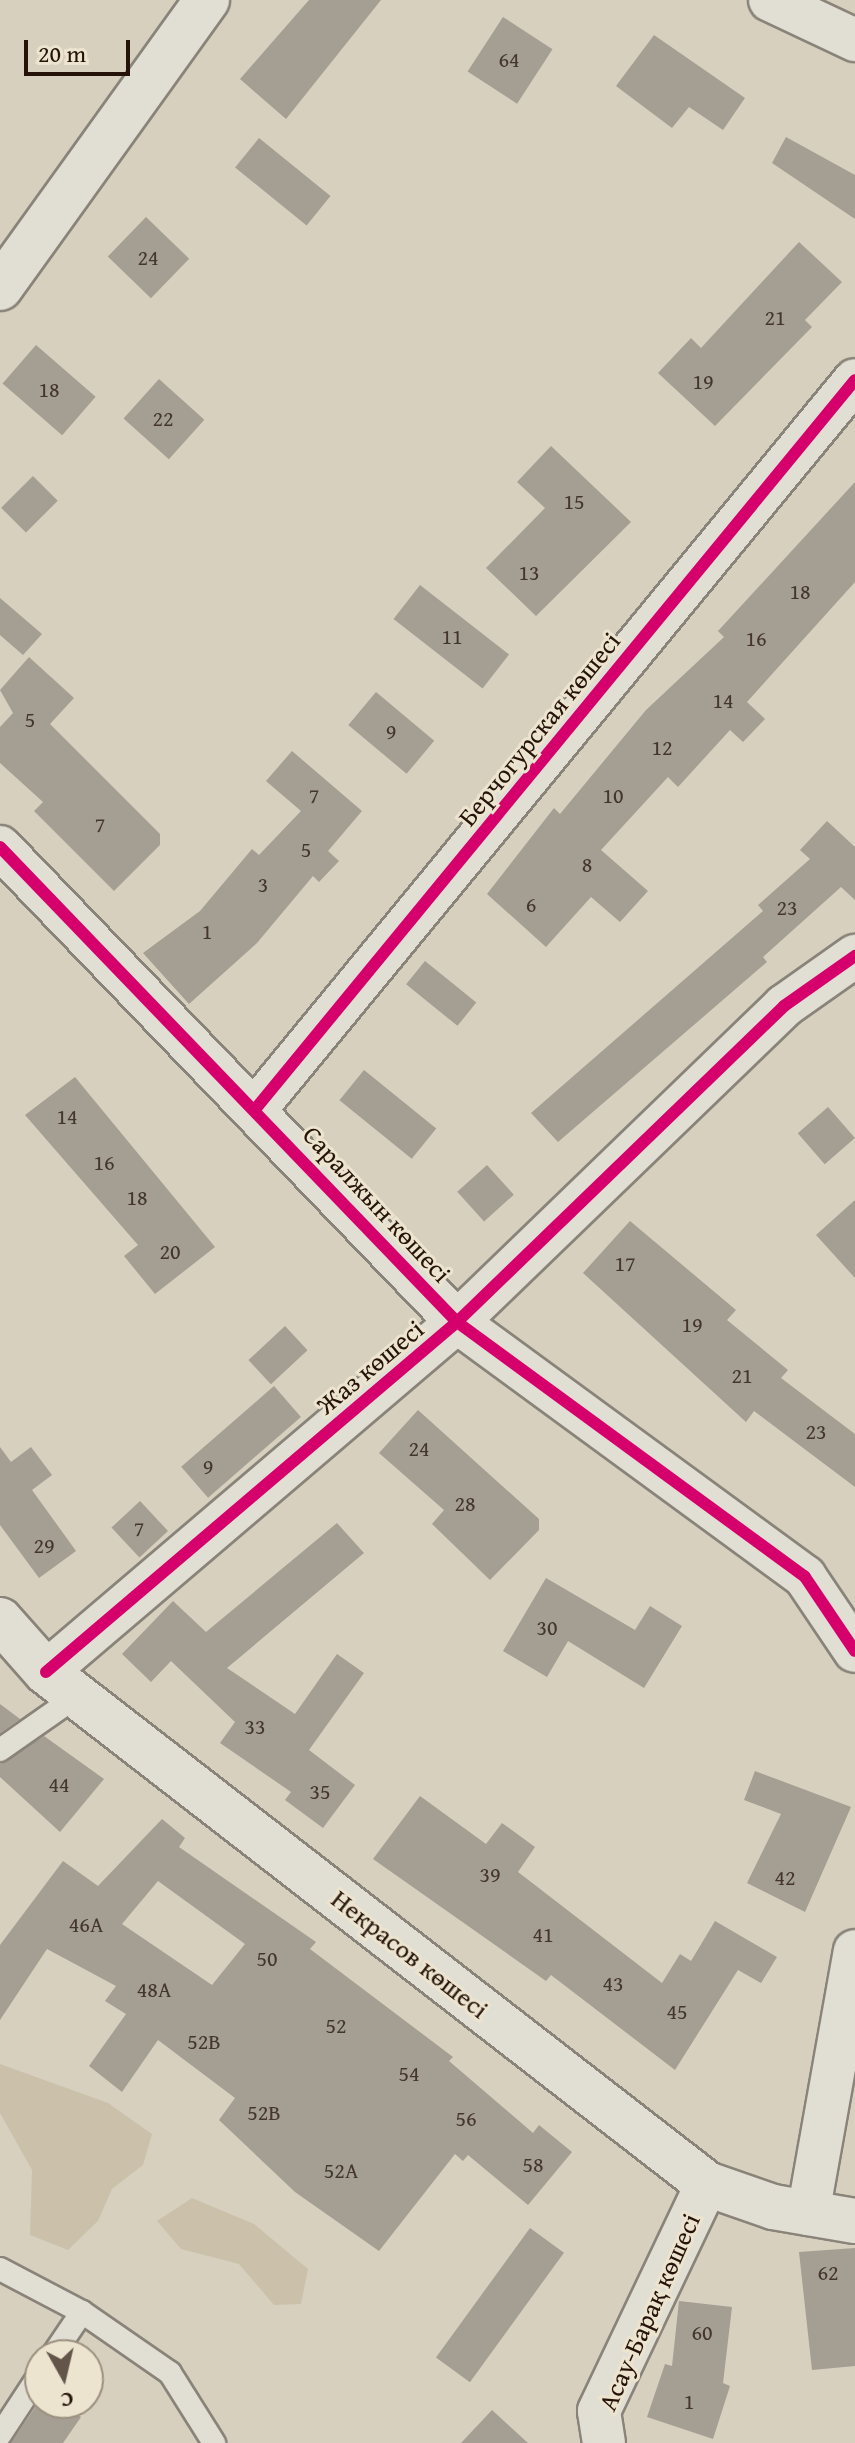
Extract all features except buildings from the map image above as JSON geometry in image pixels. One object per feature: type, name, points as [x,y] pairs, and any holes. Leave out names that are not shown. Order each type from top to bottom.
[{"type":"main road","points":[[0,288],[207,0]]},
{"type":"main road","name":"Некрасов көшесі","points":[[0,1620],[62,1684],[707,2184],[808,2214],[855,2221]]},
{"type":"street","points":[[770,0],[855,40]]},
{"type":"street","name":"Берчогурская көшесі","points":[[257,1107],[855,380]]},
{"type":"street","name":"Саралжын көшесі","points":[[0,847],[257,1107],[457,1322],[805,1577],[855,1651]]},
{"type":"street","name":"Жаз көшесі","points":[[62,1684],[457,1322],[784,1006],[855,956]]},
{"type":"street","points":[[808,2214],[855,1951]]},
{"type":"street","name":"Асау-Барақ көшесі","points":[[604,2443],[599,2411],[707,2184]]},
{"type":"lane","points":[[0,1750],[62,1684]]},
{"type":"lane","points":[[0,2269],[82,2312],[170,2373],[214,2443]]},
{"type":"lane","points":[[64,2339],[82,2312]]},
{"type":"lane","points":[[0,2435],[24,2398]]},
{"type":"shaded area","points":[[0,2064],[108,2103],[152,2134],[143,2165],[112,2189],[98,2221],[68,2250],[30,2235],[32,2170],[0,2113]]},
{"type":"shaded area","points":[[192,2198],[254,2224],[308,2269],[301,2304],[274,2305],[239,2264],[181,2249],[157,2221]]},
{"type":"cycle path","points":[[257,1107],[855,380]]},
{"type":"cycle path","points":[[0,847],[457,1322],[805,1577],[855,1651]]},
{"type":"cycle path","points":[[46,1672],[457,1322],[784,1006],[855,956]]}]
